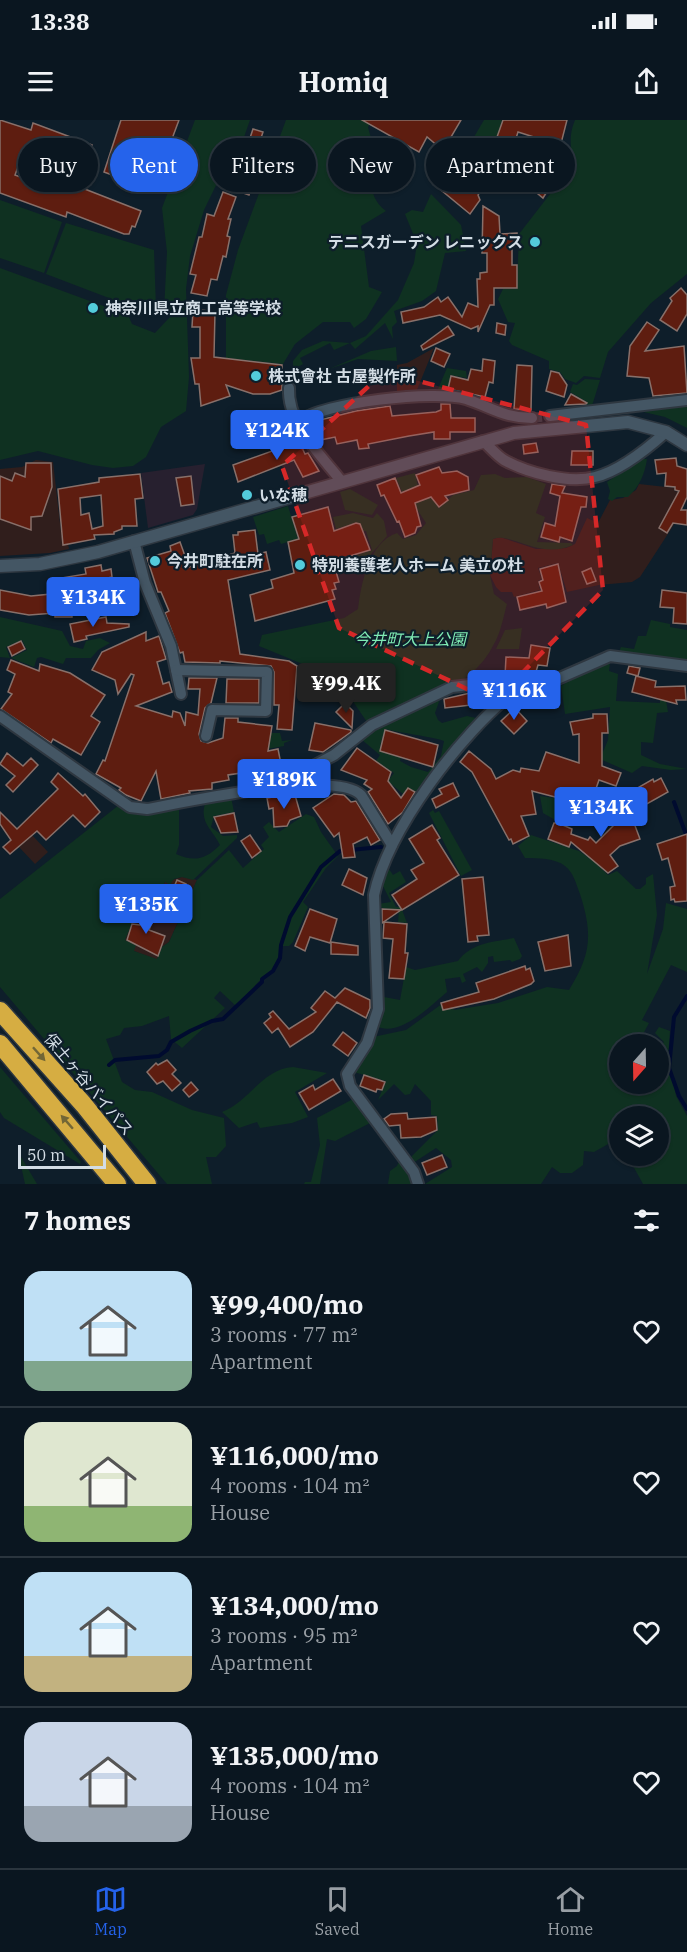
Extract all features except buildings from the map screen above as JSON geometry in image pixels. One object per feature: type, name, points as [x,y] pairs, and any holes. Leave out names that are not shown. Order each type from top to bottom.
[{"type":"highway","name":"保土ヶ谷バイパス","points":[[0,1011],[84,1105],[147,1184]]},
{"type":"highway","points":[[0,1044],[117,1184]]},
{"type":"street","points":[[289,388],[289,396],[303,434],[342,482]]},
{"type":"street","points":[[298,422],[304,417],[343,406],[371,401],[433,397],[467,399],[513,418],[532,418]]},
{"type":"street","points":[[550,416],[687,400]]},
{"type":"street","points":[[0,566],[72,558],[483,441],[541,429],[628,422],[666,432],[687,445]]},
{"type":"street","points":[[483,441],[505,460],[531,470],[581,480],[598,477],[624,463],[666,432]]},
{"type":"street","points":[[134,541],[145,583],[171,646],[181,694]]},
{"type":"street","points":[[274,787],[334,755],[372,725],[452,687],[470,685],[530,691],[610,656],[687,666]]},
{"type":"street","points":[[176,670],[267,672],[266,711],[212,710],[207,736]]},
{"type":"street","points":[[418,1184],[414,1172],[350,1086],[347,1077],[349,1069],[367,1043],[378,1009],[374,895],[377,880],[392,845],[448,758],[493,708],[515,691]]},
{"type":"street","points":[[0,716],[120,801],[137,809],[274,787],[343,785],[355,788],[392,845]]},
{"type":"highlighted area","points":[[384,372],[586,425],[603,590],[494,702],[339,628],[282,466]]},
{"type":"shaded area","points":[[434,348],[414,397],[397,397],[397,365],[407,363]]},
{"type":"shaded area","points":[[36,460],[53,462],[61,532],[66,533],[69,549],[50,553],[0,556],[0,469],[22,467]]},
{"type":"shaded area","points":[[205,464],[197,509],[193,515],[148,528],[141,473]]},
{"type":"shaded area","points":[[639,484],[675,488],[674,491],[687,493],[687,499],[673,526],[640,577],[632,582],[599,585],[567,592],[558,563],[538,568],[542,579],[538,581],[540,590],[514,597],[512,592],[501,592],[496,587],[490,575],[493,539],[500,537],[536,549],[566,548],[575,544],[587,518],[598,523],[610,500],[623,498],[636,490]]},
{"type":"shaded area","points":[[32,835],[48,852],[35,864],[19,847]]},
{"type":"shaded area","points":[[182,877],[197,880],[169,942],[162,947],[157,960],[134,951],[125,940],[133,920],[146,908],[151,910],[165,882]]},
{"type":"green space","points":[[195,120],[250,120],[244,138],[210,138],[210,192],[213,192],[204,210],[190,256],[186,289],[189,377],[186,411],[161,427],[146,457],[133,466],[113,468],[92,465],[38,451],[0,460],[0,268],[128,315],[132,324],[155,333],[170,317],[164,311],[167,252],[162,208],[168,192],[198,192],[198,138],[188,138]]},
{"type":"green space","points":[[286,120],[372,120],[368,127],[371,138],[328,138],[328,192],[373,192],[379,205],[386,211],[361,226],[369,287],[382,292],[366,319],[354,328],[350,322],[323,322],[295,344],[283,364],[226,358],[226,295],[238,250],[259,192],[316,192],[316,138],[279,138]]},
{"type":"green space","points":[[484,120],[502,120],[497,138],[473,138]]},
{"type":"green space","points":[[575,120],[687,120],[687,274],[651,303],[608,352],[600,378],[584,376],[576,383],[565,379],[560,372],[549,369],[549,361],[512,345],[509,341],[515,323],[508,322],[498,299],[503,289],[517,289],[519,234],[552,192],[575,192],[575,138],[571,138]]},
{"type":"green space","points":[[431,194],[461,225],[466,251],[445,253],[436,291],[422,301],[394,311],[397,322],[392,327],[393,339],[385,323],[355,349],[350,343],[366,336],[398,300],[414,263],[416,250],[414,236],[405,214],[412,210],[423,212]]},
{"type":"green space","points":[[0,200],[62,222],[44,273],[0,258]]},
{"type":"green space","points":[[66,223],[154,250],[156,308],[143,311],[46,274]]},
{"type":"green space","points":[[323,341],[350,343],[334,350],[330,343],[300,358],[303,364],[296,368],[299,375],[293,380],[293,361],[302,350]]},
{"type":"green space","points":[[396,347],[397,361],[358,359],[329,369],[371,351]]},
{"type":"green space","points":[[447,368],[466,371],[467,378],[450,375],[449,397],[435,396]]},
{"type":"green space","points":[[585,379],[600,380],[591,409],[584,410],[587,402],[570,392],[573,384],[577,385]]},
{"type":"green space","points":[[687,404],[687,428],[665,417],[635,410]]},
{"type":"green space","points":[[642,459],[647,459],[645,470],[632,493],[628,497],[617,497],[612,501],[608,499],[610,491],[607,482]]},
{"type":"green space","name":"今井町大上公園","points":[[415,473],[421,500],[443,493],[434,500],[439,508],[453,495],[474,490],[481,475],[495,474],[505,478],[527,477],[546,484],[536,513],[545,517],[537,542],[571,543],[573,545],[561,549],[549,549],[509,539],[493,539],[490,575],[494,594],[507,604],[498,635],[484,660],[471,674],[439,695],[369,725],[333,672],[305,665],[259,646],[262,635],[344,618],[358,609],[364,576],[373,554],[380,545],[397,533],[403,539],[416,535],[426,523],[405,491],[402,492],[396,478]]},
{"type":"green space","points":[[350,489],[378,505],[372,515],[345,510],[340,492]]},
{"type":"green space","points":[[288,506],[298,539],[281,544],[279,540],[267,544],[264,534],[259,535],[253,517]]},
{"type":"green space","points":[[353,513],[373,518],[377,513],[384,521],[387,536],[372,553],[358,576],[354,556],[372,550],[366,531],[363,531],[360,524],[356,523],[336,529],[333,517]]},
{"type":"green space","points":[[0,617],[62,631],[70,646],[83,649],[86,641],[100,638],[110,643],[98,650],[91,658],[66,658],[63,664],[41,657],[37,658],[34,667],[11,658],[27,650],[22,640],[6,647],[10,658],[0,657]]},
{"type":"green space","points":[[651,620],[687,630],[687,661],[619,652],[621,647],[634,649],[638,636],[646,636]]},
{"type":"green space","points":[[522,628],[519,649],[496,649],[505,630]]},
{"type":"green space","points":[[610,662],[609,671],[618,674],[616,701],[660,703],[660,700],[666,700],[668,712],[657,713],[653,743],[641,742],[641,755],[660,764],[687,769],[671,770],[642,766],[632,773],[600,759],[608,740],[610,707],[565,714],[561,686],[583,672]]},
{"type":"green space","points":[[440,699],[435,713],[442,723],[467,716],[476,718],[445,756],[422,794],[408,788],[403,794],[388,781],[394,773],[376,761],[380,755],[361,739],[374,727]],"holes":[[[385,729],[444,741],[441,756],[428,772],[411,767],[400,761],[401,757],[380,746]]]},
{"type":"green space","points":[[271,733],[280,733],[282,741],[292,740],[284,743],[284,746],[220,757],[269,742]]},
{"type":"green space","points":[[540,796],[561,799],[590,809],[579,813],[574,825],[558,819],[557,821],[543,813]]},
{"type":"green space","points":[[231,797],[234,812],[214,816],[211,827],[223,836],[237,835],[237,838],[193,880],[182,877],[174,879],[170,885],[165,882],[151,910],[146,908],[139,923],[133,921],[125,940],[136,945],[134,951],[157,959],[162,947],[169,942],[197,880],[229,850],[243,868],[264,849],[261,845],[269,837],[263,827],[269,822],[279,832],[306,814],[314,817],[321,832],[338,856],[326,868],[303,902],[308,907],[293,942],[289,946],[280,946],[279,957],[272,970],[236,1006],[220,991],[214,998],[225,1008],[182,1048],[171,1039],[169,1016],[142,1026],[124,1028],[120,1035],[106,1039],[122,1082],[135,1090],[152,1092],[192,1110],[224,1118],[226,1146],[216,1157],[206,1157],[212,1184],[167,1184],[0,987],[0,899],[119,805],[179,807],[179,845],[176,854],[194,859],[204,857],[220,845],[205,820],[206,801]]},
{"type":"green space","points":[[433,810],[435,813],[439,811],[472,870],[461,876],[429,813]]},
{"type":"green space","points":[[531,835],[579,851],[595,862],[604,863],[599,866],[608,875],[617,871],[636,889],[646,884],[646,878],[653,874],[657,915],[647,974],[663,929],[666,903],[687,909],[687,972],[671,965],[642,1020],[649,1023],[643,1034],[609,1034],[609,1094],[669,1094],[669,1072],[672,1076],[676,1096],[687,1116],[687,1184],[643,1184],[633,1166],[669,1166],[669,1106],[609,1106],[609,1144],[594,1152],[584,1151],[583,1165],[572,1173],[560,1173],[552,1167],[541,1184],[425,1184],[452,1167],[451,1160],[436,1148],[413,1163],[409,1159],[438,1130],[437,1116],[431,1115],[431,1101],[415,1084],[410,1094],[405,1095],[394,1084],[378,1100],[386,1081],[350,1071],[373,1037],[406,1030],[446,1001],[454,1010],[498,1003],[547,987],[569,990],[582,966],[588,944],[587,921],[580,894],[571,872],[565,866],[541,858],[525,858],[518,846]]},
{"type":"green space","points":[[387,866],[393,875],[400,871],[406,882],[389,893],[396,907],[401,907],[407,923],[398,922],[399,910],[382,908],[378,904],[391,902],[381,882]]},
{"type":"green space","points":[[514,938],[522,956],[520,959],[512,962],[510,960],[494,962],[493,956],[488,957],[488,963],[482,972],[477,967],[463,974],[466,981],[462,983],[460,977],[445,979],[447,992],[414,1019],[395,1028],[385,1029],[376,1026],[384,997],[400,1000],[406,967],[415,970],[458,961],[469,950],[476,947]]},
{"type":"green space","points":[[659,1027],[670,1031],[669,1044],[669,1034],[655,1033]]},
{"type":"green space","points":[[0,1067],[81,1162],[80,1164],[4,1118],[0,1112]]},
{"type":"green space","points":[[293,1067],[327,1073],[295,1092],[308,1117],[292,1123],[260,1128],[257,1122],[239,1128],[222,1112],[240,1101],[273,1073]]},
{"type":"green space","points":[[355,1098],[372,1122],[335,1141],[327,1139],[320,1184],[304,1184],[311,1182],[320,1145],[317,1118]]},
{"type":"green space","points":[[18,1152],[37,1184],[25,1184]]},
{"type":"green space","points":[[400,1159],[414,1184],[388,1184],[390,1171],[397,1166]]},
{"type":"waterway","points":[[674,802],[687,837]]},
{"type":"waterway","points":[[109,1065],[115,1060],[159,1056],[167,1050],[171,1042],[190,1031],[212,1021],[223,1019],[262,982],[262,979],[273,971],[280,958],[281,945],[290,917],[321,867],[340,851],[381,847]]},
{"type":"waterway","points":[[687,996],[674,1017],[669,1068],[679,1096],[687,1109]]},
{"type":"tunnel","points":[[532,418],[550,416]]},
{"type":"place","name":"テニスガーデン レニックス","points":[[535,242]]},
{"type":"place","name":"神奈川県立商工高等学校","points":[[93,308]]},
{"type":"place","name":"株式會社 古屋製作所","points":[[256,376]]},
{"type":"place","name":"いな穂","points":[[247,495]]},
{"type":"place","name":"今井町駐在所","points":[[155,561]]},
{"type":"place","name":"特別養護老人ホーム 美立の杜","points":[[300,565]]}]
